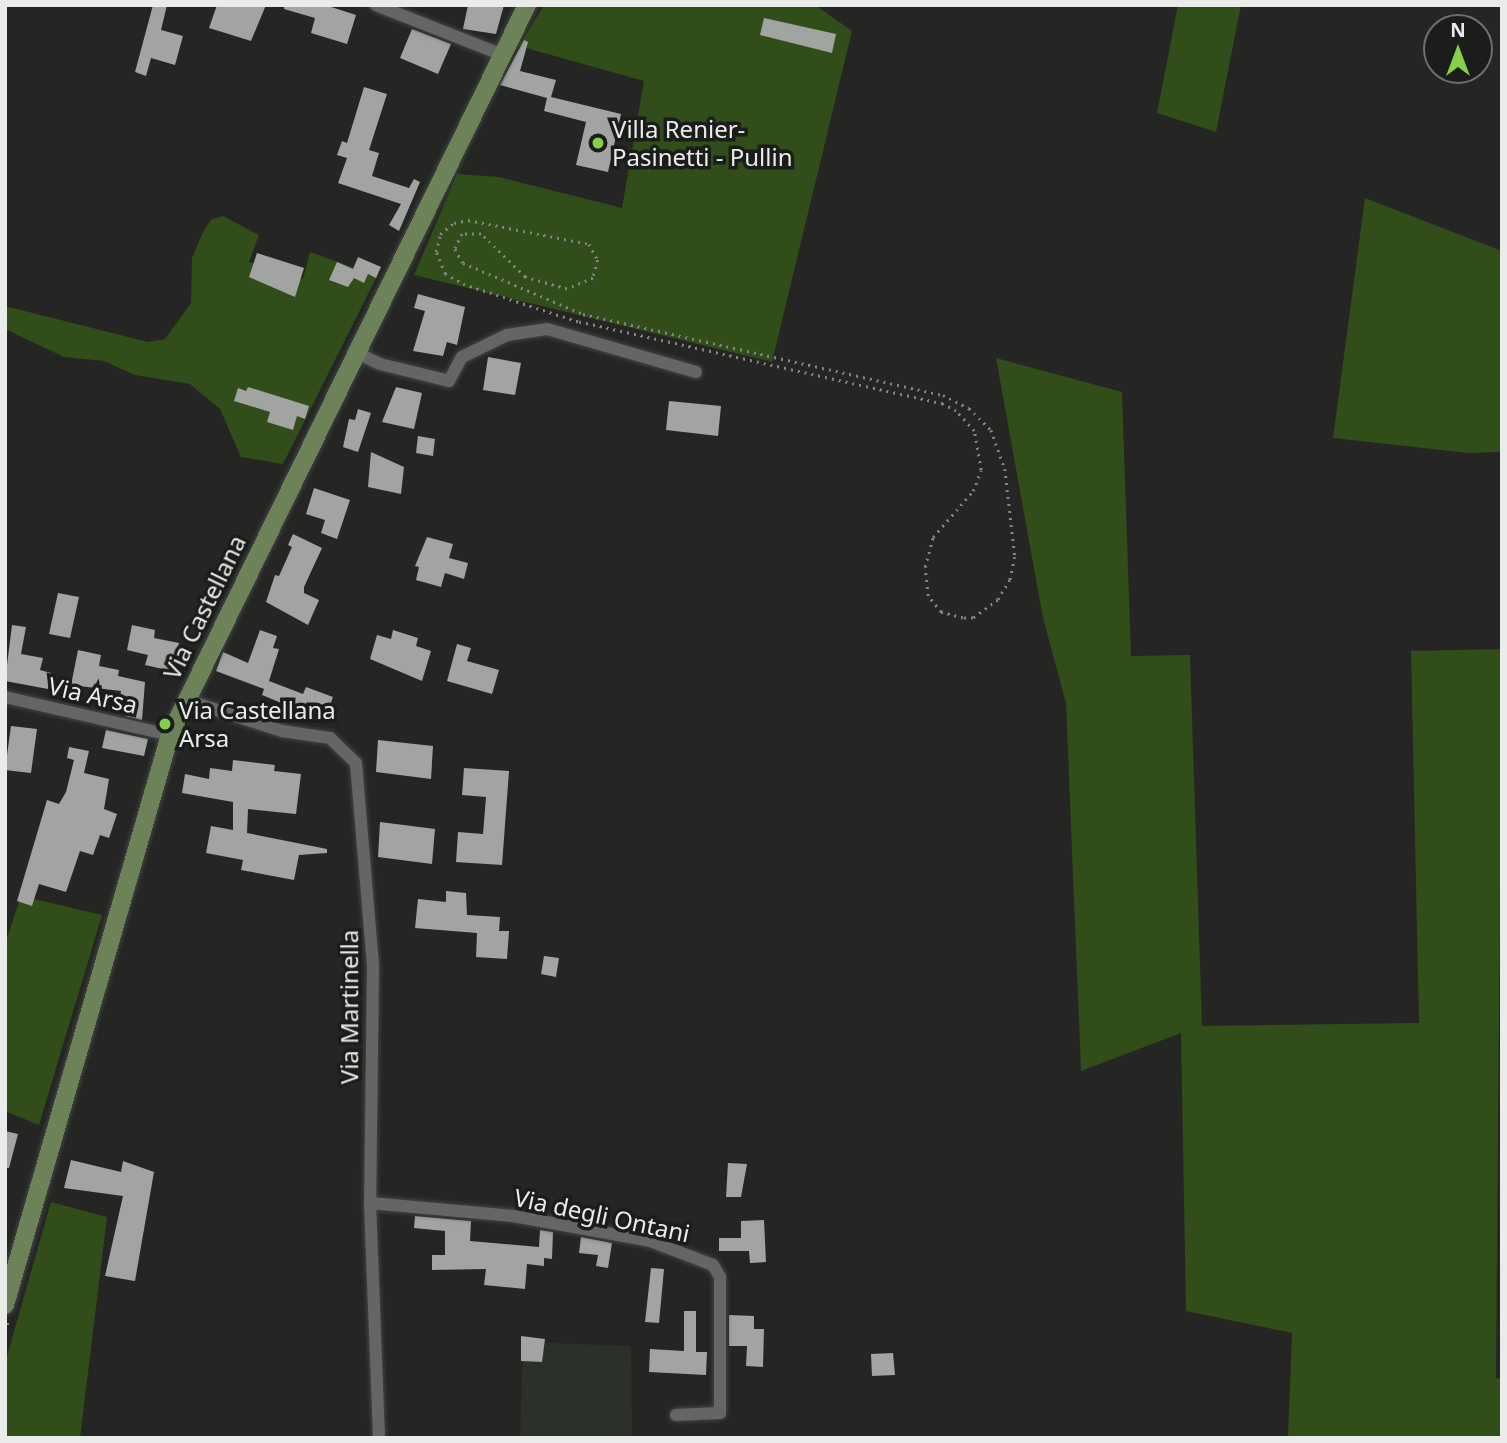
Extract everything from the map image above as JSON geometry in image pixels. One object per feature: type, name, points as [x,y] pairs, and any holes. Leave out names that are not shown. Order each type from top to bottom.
[{"type":"main road","name":"Via Castellana","points":[[5,1305],[170,735],[527,5]]},
{"type":"street","points":[[376,5],[503,55]]},
{"type":"street","points":[[357,353],[380,364],[449,381],[462,357],[507,335],[547,329],[696,372]]},
{"type":"street","name":"Via Arsa","points":[[5,697],[170,735]]},
{"type":"street","name":"Via Martinella","points":[[186,700],[282,731],[330,738],[356,763],[373,967],[370,1203],[379,1438]]},
{"type":"street","name":"Via degli Ontani","points":[[370,1203],[513,1216],[650,1241],[713,1265],[720,1277],[720,1413],[676,1415]]},
{"type":"path","points":[[468,220],[589,244],[598,260],[593,278],[567,289],[525,277],[481,234],[462,234],[455,248],[463,263],[583,314],[943,395],[969,408],[990,430],[1005,469],[1015,558],[1010,580],[998,600],[973,618],[962,618],[942,612],[928,596],[925,567],[933,537],[973,491],[981,470],[974,431],[956,411],[934,402],[578,322],[465,285],[445,274],[436,252],[440,234],[454,223],[468,220]]},
{"type":"shaded area","points":[[523,1342],[631,1346],[632,1438],[520,1438]]},
{"type":"green space","points":[[544,5],[815,5],[852,31],[772,362],[414,275],[457,174],[498,177],[622,208],[644,81],[519,46]]},
{"type":"green space","points":[[1178,5],[1241,5],[1216,132],[1157,113]]},
{"type":"green space","points":[[1365,198],[1502,251],[1502,452],[1468,453],[1333,438]]},
{"type":"green space","points":[[223,216],[259,235],[249,262],[303,279],[310,252],[377,276],[283,464],[241,457],[220,409],[190,384],[135,375],[104,361],[64,357],[5,329],[5,306],[148,342],[165,339],[191,303],[192,258],[204,230],[212,219]]},
{"type":"green space","points":[[996,358],[1122,392],[1131,656],[1190,655],[1202,1026],[1419,1023],[1411,651],[1502,649],[1496,1378],[1502,1379],[1502,1438],[1288,1438],[1292,1333],[1186,1311],[1181,1033],[1081,1071],[1066,703],[1043,618]]},
{"type":"green space","points":[[21,896],[102,915],[39,1125],[5,1111],[5,944]]},
{"type":"green space","points":[[51,1202],[107,1217],[80,1438],[5,1438],[5,1363]]},
{"type":"building","points":[[153,5],[167,5],[161,30],[183,36],[175,65],[151,58],[146,76],[135,72]]},
{"type":"building","points":[[217,5],[266,5],[251,41],[209,28]]},
{"type":"building","points":[[284,5],[325,5],[356,15],[347,44],[311,33],[315,18],[284,9]]},
{"type":"building","points":[[468,5],[504,5],[496,34],[463,29]]},
{"type":"building","points":[[764,18],[836,34],[832,53],[760,35]]},
{"type":"building","points":[[412,29],[451,44],[438,74],[400,58]]},
{"type":"building","points":[[524,40],[528,42],[520,71],[556,80],[551,97],[621,114],[608,172],[576,165],[586,122],[544,111],[547,98],[500,85]]},
{"type":"building","points":[[364,87],[387,94],[369,150],[379,153],[372,176],[409,188],[414,179],[420,182],[399,231],[389,225],[401,204],[338,183],[347,158],[337,155],[342,141],[347,143]]},
{"type":"building","points":[[257,253],[304,268],[295,297],[249,277]]},
{"type":"building","points":[[358,257],[381,267],[376,278],[368,274],[364,283],[354,278],[348,287],[329,280],[337,262],[353,269]]},
{"type":"building","points":[[418,294],[465,307],[457,345],[447,342],[443,356],[413,351],[425,311],[414,308]]},
{"type":"building","points":[[488,357],[521,363],[515,395],[483,390]]},
{"type":"building","points":[[248,387],[309,406],[305,419],[297,416],[293,430],[267,422],[270,412],[234,401],[238,388],[246,391]]},
{"type":"building","points":[[396,387],[422,393],[414,429],[382,422]]},
{"type":"building","points":[[669,401],[721,406],[718,436],[666,430]]},
{"type":"building","points":[[358,409],[371,413],[358,452],[343,447],[349,419],[355,420]]},
{"type":"building","points":[[418,436],[435,439],[433,456],[416,453]]},
{"type":"building","points":[[371,452],[404,467],[401,494],[368,487]]},
{"type":"building","points":[[314,488],[350,500],[337,539],[321,533],[325,520],[306,514]]},
{"type":"building","points":[[293,534],[322,548],[304,587],[304,593],[319,600],[308,625],[266,602],[275,575],[279,576],[292,547],[288,545]]},
{"type":"building","points":[[427,537],[453,544],[449,558],[468,563],[464,579],[445,573],[441,587],[416,580],[419,567],[415,566]]},
{"type":"building","points":[[58,593],[79,597],[70,638],[49,634]]},
{"type":"building","points":[[12,625],[26,627],[21,654],[43,658],[40,670],[51,673],[48,689],[5,681]]},
{"type":"building","points":[[132,625],[155,630],[154,638],[179,643],[172,671],[145,665],[148,655],[127,650]]},
{"type":"building","points":[[260,630],[277,636],[273,648],[279,649],[269,681],[303,694],[306,687],[333,697],[326,716],[315,712],[313,716],[262,695],[264,689],[216,671],[223,652],[248,663]]},
{"type":"building","points":[[393,630],[418,638],[416,646],[431,651],[422,681],[370,659],[377,635],[391,639]]},
{"type":"building","points":[[457,644],[471,648],[467,661],[499,670],[492,694],[447,681]]},
{"type":"building","points":[[78,650],[101,655],[99,666],[119,670],[118,676],[145,682],[142,720],[125,716],[127,704],[119,702],[121,691],[71,685]]},
{"type":"building","points":[[11,726],[37,729],[31,773],[5,770]]},
{"type":"building","points":[[106,730],[148,739],[144,756],[102,748]]},
{"type":"building","points":[[378,740],[433,746],[431,779],[376,772]]},
{"type":"building","points":[[69,747],[89,751],[84,773],[109,779],[104,809],[117,814],[109,838],[100,835],[93,855],[80,851],[66,892],[39,884],[32,906],[17,901],[47,800],[59,804],[66,792],[74,760],[67,758]]},
{"type":"building","points":[[233,760],[275,765],[274,771],[301,774],[296,814],[248,809],[247,833],[327,849],[327,853],[299,855],[294,880],[241,870],[243,860],[206,853],[211,826],[233,830],[233,802],[182,793],[185,774],[209,779],[210,768],[232,771]]},
{"type":"building","points":[[464,768],[509,771],[502,865],[456,862],[458,832],[483,834],[486,797],[462,795]]},
{"type":"building","points":[[380,822],[435,829],[432,864],[378,857]]},
{"type":"building","points":[[446,891],[466,893],[467,915],[500,917],[499,931],[509,931],[507,959],[476,957],[477,933],[415,928],[418,899],[446,902]]},
{"type":"building","points":[[544,956],[559,958],[556,977],[541,974]]},
{"type":"building","points":[[5,1131],[18,1134],[9,1168],[5,1168]]},
{"type":"building","points":[[71,1160],[121,1172],[123,1161],[154,1172],[135,1281],[105,1276],[123,1196],[64,1188]]},
{"type":"building","points":[[728,1163],[747,1164],[741,1197],[726,1197]]},
{"type":"building","points":[[415,1216],[471,1221],[470,1241],[539,1247],[540,1230],[553,1232],[552,1259],[544,1258],[544,1266],[527,1264],[525,1289],[484,1285],[486,1269],[432,1270],[432,1255],[445,1255],[445,1231],[414,1228]]},
{"type":"building","points":[[764,1220],[766,1262],[750,1263],[749,1251],[719,1251],[719,1238],[741,1238],[741,1221]]},
{"type":"building","points":[[581,1237],[612,1243],[608,1268],[596,1266],[598,1255],[579,1253]]},
{"type":"building","points":[[651,1268],[664,1269],[659,1323],[645,1322]]},
{"type":"building","points":[[684,1311],[696,1311],[696,1352],[707,1352],[706,1375],[649,1372],[650,1349],[684,1351]]},
{"type":"building","points":[[729,1315],[754,1316],[754,1329],[764,1329],[763,1367],[746,1366],[747,1346],[729,1346]]},
{"type":"building","points":[[521,1336],[545,1339],[542,1362],[521,1361]]},
{"type":"building","points":[[893,1353],[895,1375],[872,1376],[871,1354]]},
{"type":"place","name":"Villa Renier- Pasinetti - Pullin","points":[[598,143]]},
{"type":"place","name":"Via Castellana Arsa","points":[[165,724]]}]
